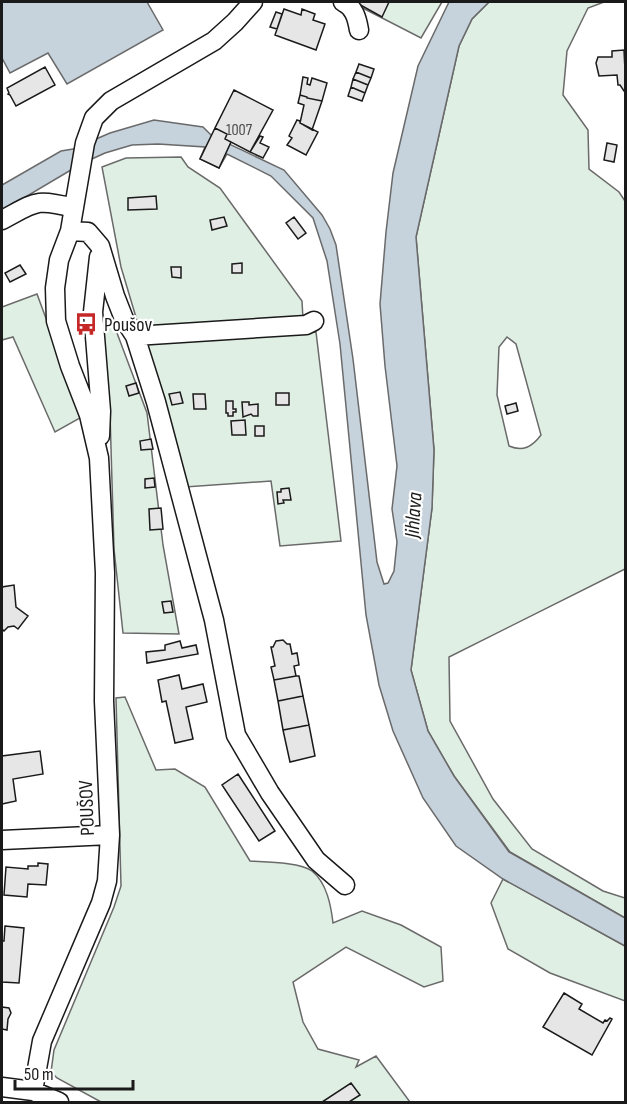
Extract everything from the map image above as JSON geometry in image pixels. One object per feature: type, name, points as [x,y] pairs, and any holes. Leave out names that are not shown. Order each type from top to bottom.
[{"type":"street","name":"POUŠOV","points":[[33,1091],[42,1041],[101,903],[107,881],[110,835],[104,701],[105,573],[99,458],[89,415],[56,321],[55,288],[59,260],[70,231],[88,130],[98,112],[111,101],[214,41],[253,2]]},
{"type":"street","points":[[343,2],[357,18],[359,30]]},
{"type":"street","points":[[2,220],[36,202],[47,201],[74,208]]},
{"type":"street","points":[[70,231],[88,232],[100,246],[115,296],[124,319],[135,336],[156,402],[214,620],[236,735],[270,793],[316,860],[345,885]]},
{"type":"street","points":[[99,458],[101,411],[93,312],[100,246]]},
{"type":"street","points":[[135,336],[306,325],[314,321]]},
{"type":"street","points":[[2,840],[110,835]]},
{"type":"street","points":[[2,1087],[33,1091],[59,1102]]},
{"type":"green space","points":[[351,2],[442,2],[421,38]]},
{"type":"green space","points":[[489,2],[604,2],[588,8],[567,51],[563,95],[588,130],[589,169],[619,192],[625,201],[625,569],[449,657],[450,721],[493,799],[532,849],[603,891],[625,898],[625,918],[510,852],[454,776],[428,731],[411,670],[432,508],[434,450],[416,237],[459,46],[472,19]],"holes":[[[507,337],[516,344],[541,435],[534,443],[523,448],[509,446],[497,395],[499,347]]]},
{"type":"green space","points":[[181,157],[188,167],[220,188],[302,301],[303,319],[144,328],[138,324],[121,267],[102,167],[126,158]]},
{"type":"green space","points":[[37,294],[80,418],[55,432],[13,337],[2,340],[2,307]]},
{"type":"green space","points":[[114,325],[147,413],[163,545],[179,634],[123,633],[114,549],[110,414],[103,327]]},
{"type":"green space","points":[[316,332],[341,541],[280,546],[271,481],[185,487],[144,347],[148,341]]},
{"type":"green space","points":[[125,697],[156,770],[175,769],[205,787],[250,861],[291,864],[312,871],[325,888],[333,923],[362,911],[401,925],[441,947],[443,981],[424,987],[346,947],[293,982],[303,1022],[318,1049],[359,1060],[356,1067],[376,1056],[410,1102],[101,1102],[57,1078],[51,1072],[54,1050],[121,886],[116,698]]},
{"type":"green space","points":[[503,879],[625,946],[625,1001],[550,973],[508,949],[491,903]]},
{"type":"water","points":[[2,2],[147,2],[163,30],[67,84],[48,53],[10,73],[2,58]]},
{"type":"water","name":"Jihlava","points":[[449,2],[489,2],[472,19],[459,46],[416,237],[434,450],[432,508],[411,670],[428,731],[454,776],[509,852],[625,918],[625,946],[503,879],[456,846],[423,798],[393,731],[379,685],[366,615],[340,344],[327,261],[313,218],[271,176],[227,154],[219,168],[200,159],[205,147],[158,144],[132,145],[105,153],[81,164],[2,211],[2,185],[61,151],[73,149],[110,133],[154,120],[203,127],[212,136],[284,170],[322,215],[336,245],[353,359],[377,562],[384,584],[388,583],[394,571],[397,542],[392,509],[397,466],[380,304],[386,232],[393,173],[418,66]]},
{"type":"building","points":[[355,2],[389,2],[382,17]]},
{"type":"building","points":[[284,9],[301,15],[302,9],[315,14],[313,20],[325,24],[316,50],[275,35]]},
{"type":"building","points":[[276,12],[282,14],[277,29],[270,27]]},
{"type":"building","points":[[624,50],[626,91],[618,85],[617,75],[599,76],[596,63],[598,57],[612,57],[612,51]]},
{"type":"building","points":[[359,64],[374,69],[371,78],[356,72]]},
{"type":"building","points":[[45,67],[55,85],[16,106],[7,88]]},
{"type":"building","points":[[356,72],[371,78],[368,85],[353,79]]},
{"type":"building","points":[[303,77],[308,78],[307,84],[310,85],[312,78],[327,83],[322,101],[300,95]]},
{"type":"building","points":[[353,79],[368,85],[365,93],[351,87]]},
{"type":"building","points":[[351,87],[365,93],[362,101],[348,96]]},
{"type":"building","points":[[234,90],[273,110],[250,152],[225,139],[227,134],[215,128]]},
{"type":"building","points":[[300,95],[322,101],[312,130],[300,123],[304,105],[298,103]]},
{"type":"building","points":[[297,120],[318,132],[306,155],[287,145],[292,138],[289,136]]},
{"type":"building","points":[[215,128],[227,134],[225,139],[231,142],[219,168],[200,159]]},
{"type":"building","points":[[260,136],[263,137],[260,143],[269,147],[263,158],[250,152]]},
{"type":"building","points":[[607,143],[617,145],[614,162],[604,160]]},
{"type":"building","points":[[156,196],[157,209],[128,210],[128,198]]},
{"type":"building","points":[[224,217],[227,226],[212,230],[210,220]]},
{"type":"building","points":[[294,217],[306,233],[298,239],[286,223]]},
{"type":"building","points":[[242,263],[242,273],[232,273],[232,264]]},
{"type":"building","points":[[20,265],[26,274],[10,282],[5,273]]},
{"type":"building","points":[[171,267],[181,267],[181,278],[172,277]]},
{"type":"building","points":[[136,383],[139,393],[129,396],[126,386]]},
{"type":"building","points":[[180,392],[183,403],[172,405],[169,394]]},
{"type":"building","points":[[276,393],[289,393],[289,405],[276,405]]},
{"type":"building","points":[[193,394],[205,394],[206,409],[194,409]]},
{"type":"building","points":[[226,401],[233,401],[233,409],[236,409],[236,412],[233,412],[233,416],[228,416],[226,413]]},
{"type":"building","points":[[242,402],[249,402],[249,405],[258,404],[258,416],[251,414],[243,417]]},
{"type":"building","points":[[516,403],[518,411],[507,414],[505,406]]},
{"type":"building","points":[[245,420],[246,435],[232,435],[231,421]]},
{"type":"building","points":[[255,426],[264,426],[264,436],[255,436]]},
{"type":"building","points":[[151,439],[153,449],[141,450],[140,441]]},
{"type":"building","points":[[154,478],[155,487],[145,488],[145,479]]},
{"type":"building","points":[[289,488],[291,500],[283,500],[284,503],[278,504],[277,492]]},
{"type":"building","points":[[161,508],[163,529],[150,530],[149,509]]},
{"type":"building","points":[[14,585],[16,607],[28,616],[18,629],[14,626],[4,631],[2,629],[2,587]]},
{"type":"building","points":[[171,601],[173,612],[164,613],[162,602]]},
{"type":"building","points":[[283,640],[290,644],[292,654],[297,653],[299,665],[294,666],[296,676],[274,680],[271,667],[275,666],[271,647],[276,641]]},
{"type":"building","points":[[180,641],[182,648],[196,645],[198,654],[147,663],[146,652],[165,650],[165,645]]},
{"type":"building","points":[[179,675],[182,689],[203,684],[207,702],[186,707],[193,739],[175,743],[166,701],[162,702],[158,680]]},
{"type":"building","points":[[299,676],[303,696],[278,701],[274,680]]},
{"type":"building","points":[[303,696],[309,725],[283,730],[278,701]]},
{"type":"building","points":[[309,725],[315,756],[290,762],[283,730]]},
{"type":"building","points":[[40,751],[43,774],[13,779],[16,801],[2,804],[2,756]]},
{"type":"building","points":[[238,774],[275,831],[259,841],[222,785]]},
{"type":"building","points":[[38,863],[48,864],[46,885],[28,884],[27,897],[4,895],[6,867],[28,869],[28,866],[38,866]]},
{"type":"building","points":[[5,926],[24,928],[19,983],[2,982],[2,941],[4,941]]},
{"type":"building","points":[[564,993],[582,1004],[579,1009],[603,1023],[605,1020],[612,1019],[592,1055],[543,1027]]},
{"type":"building","points":[[2,1007],[9,1008],[11,1013],[7,1030],[2,1029]]},
{"type":"building","points":[[351,1083],[360,1095],[349,1102],[322,1102]]},
{"type":"place","name":"Poušov","points":[[86,324]]}]
